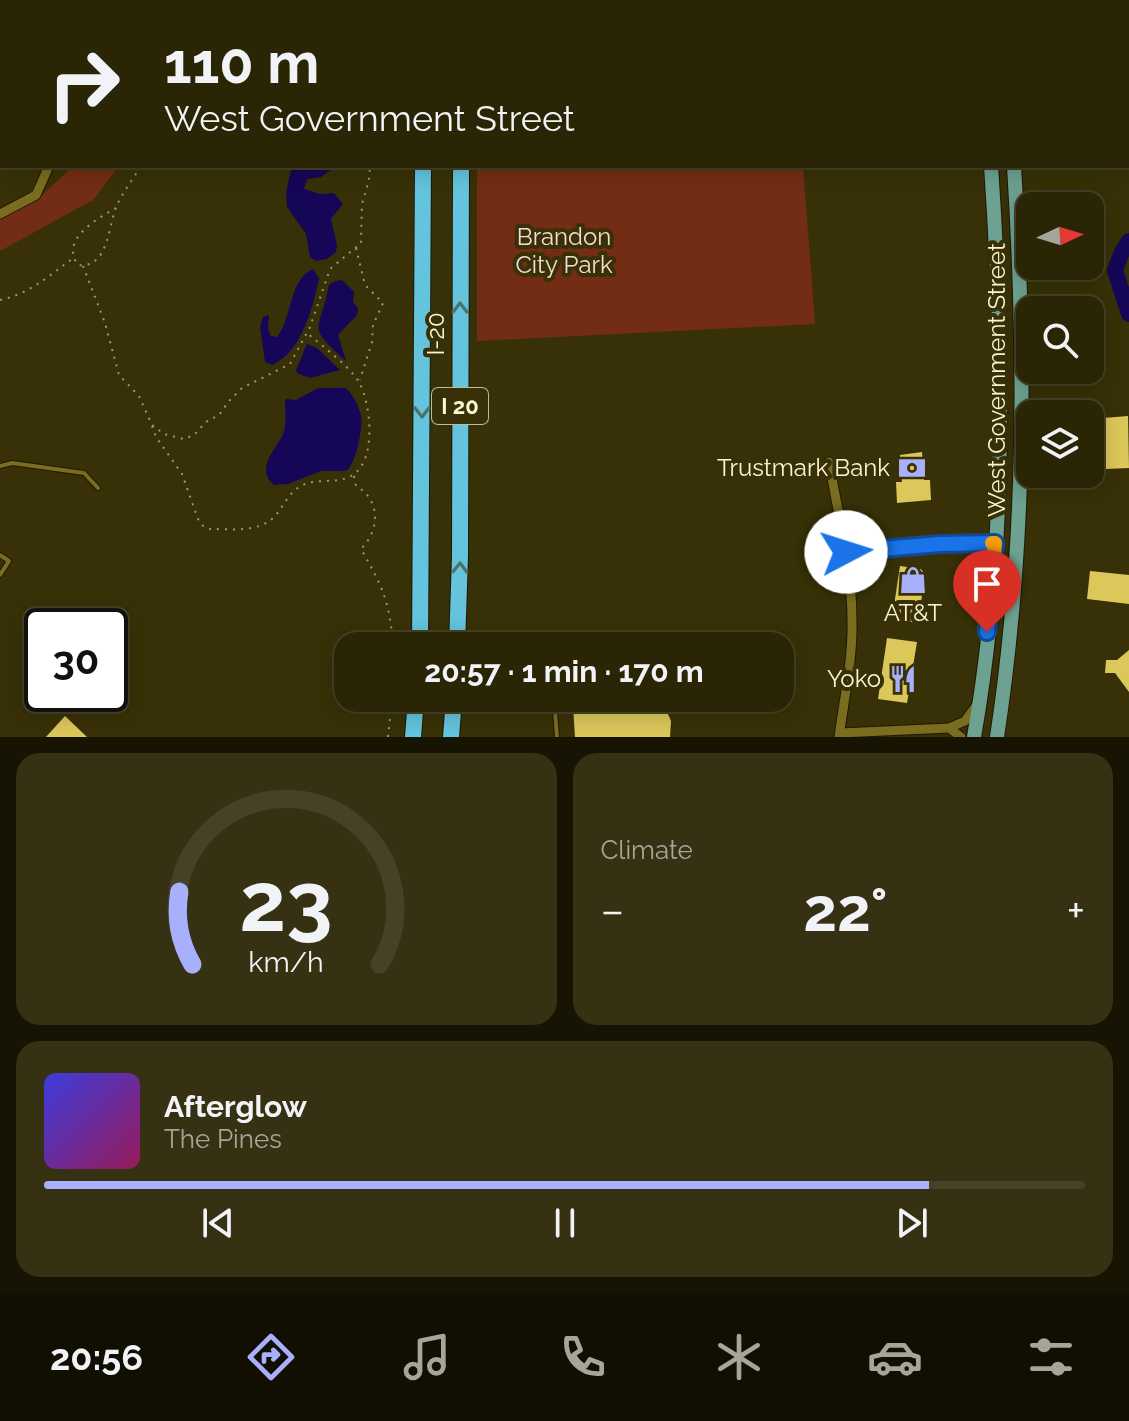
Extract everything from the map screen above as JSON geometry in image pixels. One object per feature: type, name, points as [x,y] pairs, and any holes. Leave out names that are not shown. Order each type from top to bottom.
[{"type":"highway","name":"I-20","points":[[420,632],[423,168]]},
{"type":"highway","name":"I-20","points":[[457,632],[461,168]]},
{"type":"highway","points":[[413,737],[415,712]]},
{"type":"highway","points":[[451,737],[453,712]]},
{"type":"main road","points":[[992,170],[1014,170]]},
{"type":"main road","name":"West Government Street","points":[[974,737],[995,543],[1001,398],[992,170]]},
{"type":"main road","name":"West Government Street","points":[[1014,170],[1025,400]]},
{"type":"main road","name":"West Government Street","points":[[997,737],[1024,488]]},
{"type":"main road","points":[[995,543],[1019,545]]},
{"type":"street","points":[[0,214],[36,195],[48,168]]},
{"type":"street","points":[[829,462],[846,552],[851,602],[852,641],[840,735],[915,733],[949,728],[968,718],[979,696]]},
{"type":"street","points":[[846,552],[995,543]]},
{"type":"street","points":[[949,728],[961,737]]},
{"type":"lane","points":[[0,466],[12,463],[84,473],[98,488]]},
{"type":"lane","points":[[0,555],[9,561],[0,575]]},
{"type":"lane","points":[[555,712],[557,737]]},
{"type":"path","points":[[116,208],[82,232],[73,246],[73,258],[78,265],[96,260],[104,248],[116,208],[140,168]]},
{"type":"path","points":[[152,425],[174,439],[194,435],[206,422],[219,415],[242,388],[290,364],[307,333],[330,269],[361,243],[362,204],[370,168]]},
{"type":"path","points":[[83,266],[105,323],[119,375],[139,396],[156,437],[182,474],[198,519],[210,529],[263,525],[304,484],[354,475],[363,465],[369,441],[360,384],[372,342],[373,325],[383,303],[365,285],[355,247]]},
{"type":"path","points":[[0,300],[15,297],[34,287],[73,258]]},
{"type":"path","points":[[307,333],[360,384]]},
{"type":"path","points":[[354,475],[356,486],[373,500],[375,508],[375,527],[370,540],[361,549],[390,609],[392,632]]},
{"type":"path","points":[[388,737],[391,712]]},
{"type":"green space","points":[[71,168],[117,168],[93,200],[0,251],[0,220],[39,198]]},
{"type":"green space","name":"Brandon City Park","points":[[477,168],[803,168],[815,324],[477,341]]},
{"type":"shaded area","points":[[292,168],[333,168],[321,177],[307,179],[304,189],[320,194],[334,193],[343,204],[331,219],[337,245],[336,252],[327,259],[316,261],[310,257],[306,234],[287,207],[286,192]]},
{"type":"shaded area","points":[[313,269],[319,278],[304,328],[282,359],[272,365],[265,362],[260,327],[263,317],[269,315],[268,329],[271,336],[277,337],[299,281]]},
{"type":"shaded area","points":[[342,280],[354,292],[353,302],[358,308],[357,315],[338,335],[346,361],[325,340],[319,327],[329,285]]},
{"type":"shaded area","points":[[307,344],[317,348],[340,370],[310,378],[297,373]]},
{"type":"shaded area","points":[[318,388],[346,388],[357,405],[361,429],[353,462],[346,471],[321,471],[288,484],[274,485],[266,466],[283,434],[286,399],[296,400]]},
{"type":"building","points":[[1128,416],[1129,468],[1106,469],[1104,418]]},
{"type":"building","name":"Trustmark Bank","points":[[922,452],[924,480],[930,480],[931,500],[897,503],[896,482],[902,482],[900,455]]},
{"type":"building","points":[[900,566],[921,569],[925,575],[918,623],[892,619]]},
{"type":"building","points":[[1090,571],[1129,575],[1129,604],[1087,599]]},
{"type":"building","points":[[887,638],[917,642],[907,703],[878,699]]},
{"type":"building","points":[[1129,650],[1129,692],[1115,673],[1105,673],[1106,660],[1117,660]]},
{"type":"building","points":[[573,712],[667,712],[671,721],[670,737],[575,737]]},
{"type":"building","points":[[65,716],[87,737],[46,737]]},
{"type":"waterway","points":[[1129,241],[1115,270],[1129,314]]},
{"type":"slow traffic","points":[[991,587],[995,543],[992,543]]},
{"type":"place","name":"Trustmark Bank","points":[[912,468]]},
{"type":"place","name":"AT&T","points":[[913,580]]},
{"type":"place","name":"Yoko","points":[[903,679]]},
{"type":"route","points":[[846,552],[995,543],[987,632]]}]
